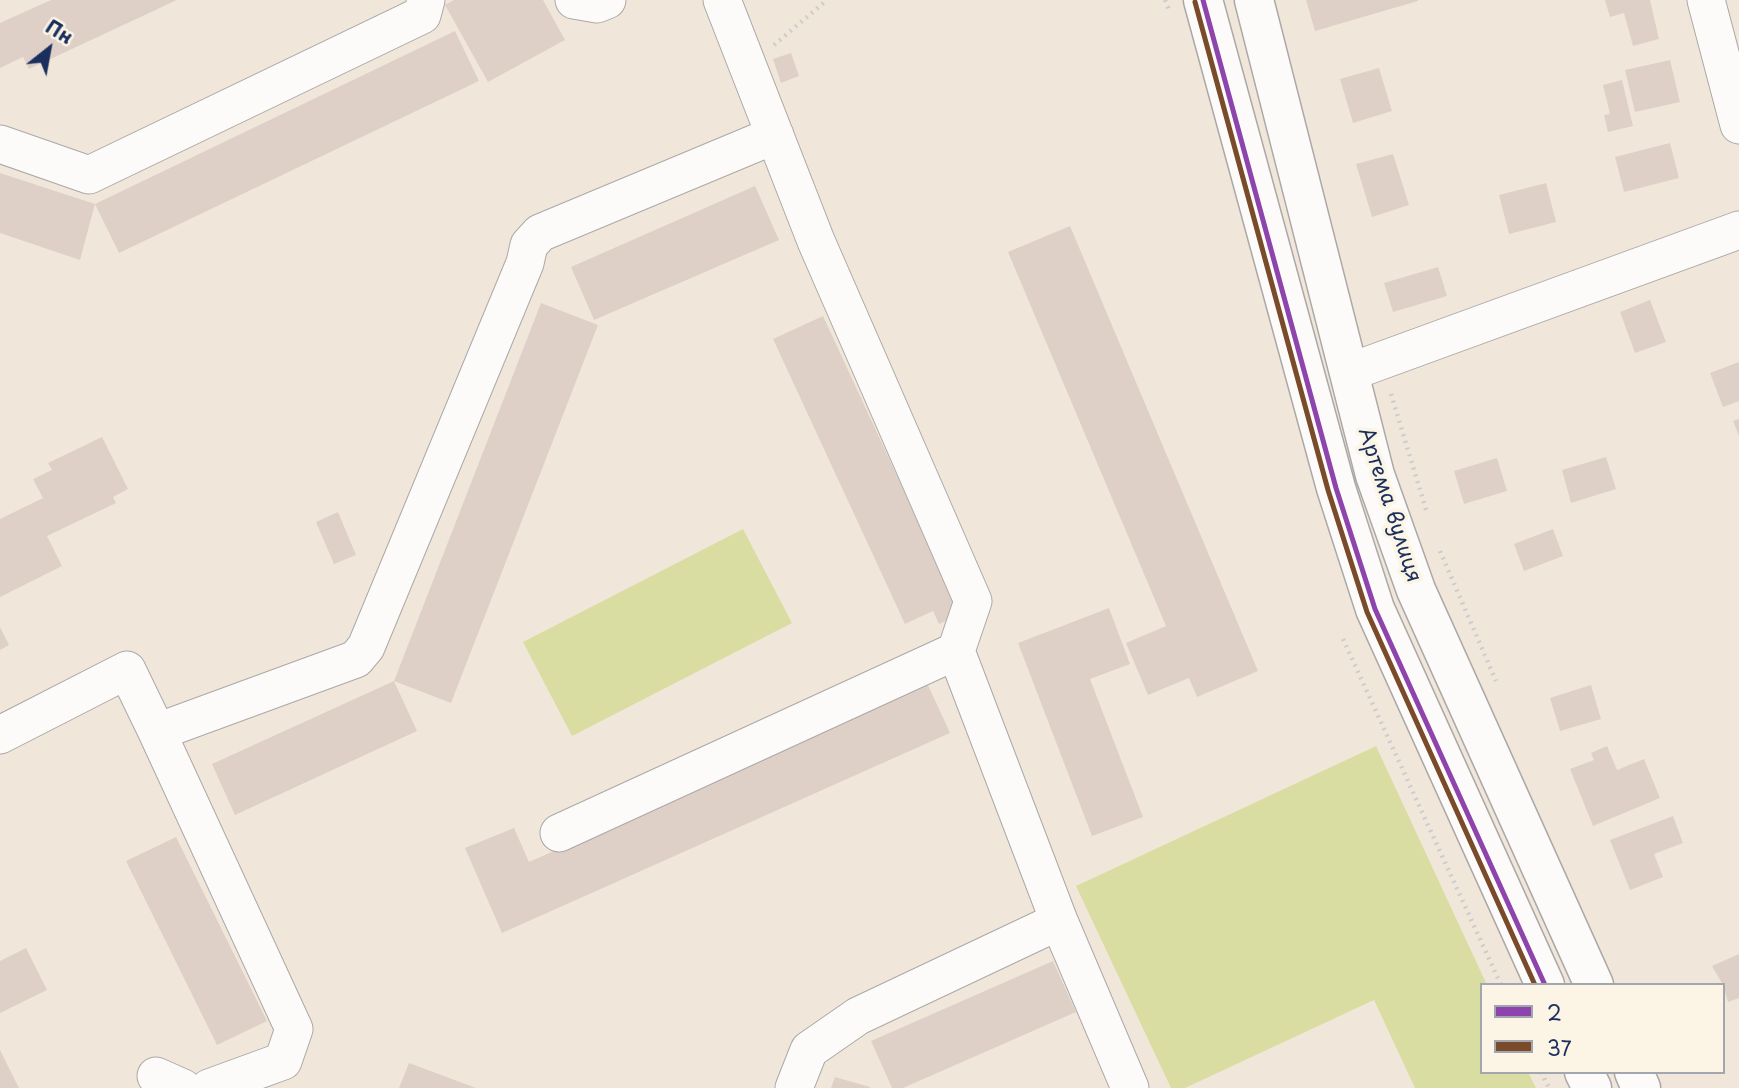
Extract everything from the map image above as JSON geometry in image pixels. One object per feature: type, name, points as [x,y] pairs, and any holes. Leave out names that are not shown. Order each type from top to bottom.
[{"type":"main road","name":"Артема вулиця","points":[[1203,0],[1335,488],[1375,608],[1544,983]]},
{"type":"main road","name":"Артема вулиця","points":[[1254,0],[1366,366],[1375,475],[1416,590],[1593,983]]},
{"type":"street","points":[[0,144],[89,175],[422,15],[426,0]]},
{"type":"street","points":[[574,0],[597,4],[607,0]]},
{"type":"street","points":[[722,0],[816,241],[973,601],[956,651],[1059,921],[1130,1088]]},
{"type":"street","points":[[1706,0],[1739,125]]},
{"type":"street","points":[[157,732],[343,667],[356,659],[366,647],[524,263],[529,245],[540,233],[775,135]]},
{"type":"street","points":[[1366,366],[1739,230]]},
{"type":"street","points":[[559,833],[956,651]]},
{"type":"street","points":[[0,735],[127,670],[294,1029],[283,1061],[209,1088]]},
{"type":"street","points":[[794,1088],[809,1050],[858,1016],[1059,921]]},
{"type":"path","points":[[748,67],[827,0]]},
{"type":"path","points":[[1366,366],[1429,522]]},
{"type":"path","points":[[1438,547],[1498,684]]},
{"type":"path","points":[[1343,639],[1501,983]]},
{"type":"green space","points":[[743,529],[792,623],[572,736],[523,642]]},
{"type":"green space","points":[[1376,746],[1486,983],[1480,983],[1480,1074],[1529,1074],[1536,1088],[1415,1088],[1374,1000],[1185,1088],[1171,1088],[1076,886]]},
{"type":"building","points":[[51,0],[177,0],[29,69],[23,57],[0,68],[0,23]]},
{"type":"building","points":[[454,0],[543,0],[565,40],[488,82],[445,5]]},
{"type":"building","points":[[1306,0],[1418,0],[1418,1],[1315,31]]},
{"type":"building","points":[[1605,0],[1650,0],[1659,39],[1633,46],[1624,13],[1610,17]]},
{"type":"building","points":[[455,31],[479,81],[119,253],[95,204]]},
{"type":"building","points":[[791,53],[799,76],[781,83],[773,59]]},
{"type":"building","points":[[1670,60],[1680,102],[1635,112],[1625,70]]},
{"type":"building","points":[[1379,68],[1392,111],[1353,123],[1340,79]]},
{"type":"building","points":[[1622,80],[1633,126],[1608,132],[1604,115],[1610,114],[1603,85]]},
{"type":"building","points":[[1670,143],[1679,178],[1624,192],[1615,157]]},
{"type":"building","points":[[1393,154],[1409,205],[1372,217],[1356,164]]},
{"type":"building","points":[[0,173],[95,204],[80,260],[0,233]]},
{"type":"building","points":[[1546,183],[1556,222],[1509,234],[1499,195]]},
{"type":"building","points":[[755,186],[779,240],[594,320],[571,267]]},
{"type":"building","points":[[1070,226],[1258,671],[1197,697],[1189,678],[1148,695],[1126,643],[1166,626],[1008,252]]},
{"type":"building","points":[[1438,267],[1447,296],[1393,312],[1384,283]]},
{"type":"building","points":[[1650,300],[1666,342],[1635,353],[1620,312]]},
{"type":"building","points":[[541,303],[598,325],[451,703],[394,681]]},
{"type":"building","points":[[823,316],[961,614],[939,624],[933,611],[905,624],[773,339]]},
{"type":"building","points":[[1739,362],[1739,401],[1723,407],[1710,373]]},
{"type":"building","points":[[1739,419],[1739,436],[1733,421]]},
{"type":"building","points":[[102,437],[128,489],[113,497],[116,503],[47,536],[62,566],[0,597],[0,519],[43,498],[33,479],[52,470],[48,463]]},
{"type":"building","points":[[1606,457],[1616,489],[1571,503],[1562,470]]},
{"type":"building","points":[[1497,458],[1507,491],[1464,504],[1454,471]]},
{"type":"building","points":[[338,512],[356,555],[334,564],[316,522]]},
{"type":"building","points":[[1553,529],[1563,556],[1524,571],[1514,544]]},
{"type":"building","points":[[1109,608],[1130,664],[1090,679],[1143,817],[1092,836],[1018,643]]},
{"type":"building","points":[[0,627],[9,645],[0,650]]},
{"type":"building","points":[[394,681],[417,731],[235,815],[212,764]]},
{"type":"building","points":[[928,685],[950,733],[502,933],[465,848],[514,828],[529,862]]},
{"type":"building","points":[[1591,685],[1601,719],[1560,731],[1550,698]]},
{"type":"building","points":[[1607,746],[1617,770],[1644,759],[1660,798],[1593,826],[1570,769],[1594,760],[1591,753]]},
{"type":"building","points":[[1673,816],[1683,843],[1654,854],[1663,877],[1630,890],[1610,840]]},
{"type":"building","points":[[176,837],[267,1021],[217,1045],[126,861]]},
{"type":"building","points":[[26,948],[47,990],[0,1013],[0,961]]},
{"type":"building","points":[[1739,954],[1739,998],[1728,1002],[1725,983],[1722,983],[1712,966]]},
{"type":"building","points":[[1053,961],[1076,1012],[903,1088],[892,1088],[871,1041]]},
{"type":"building","points":[[0,1050],[19,1088],[0,1088]]},
{"type":"building","points":[[409,1063],[476,1088],[399,1088]]},
{"type":"building","points":[[835,1077],[870,1087],[870,1088],[831,1088]]},
{"type":"transit line","name":"2","points":[[1203,0],[1336,488],[1375,609],[1544,983]]},
{"type":"transit line","name":"37","points":[[1195,2],[1328,490],[1367,612],[1534,983]]}]
